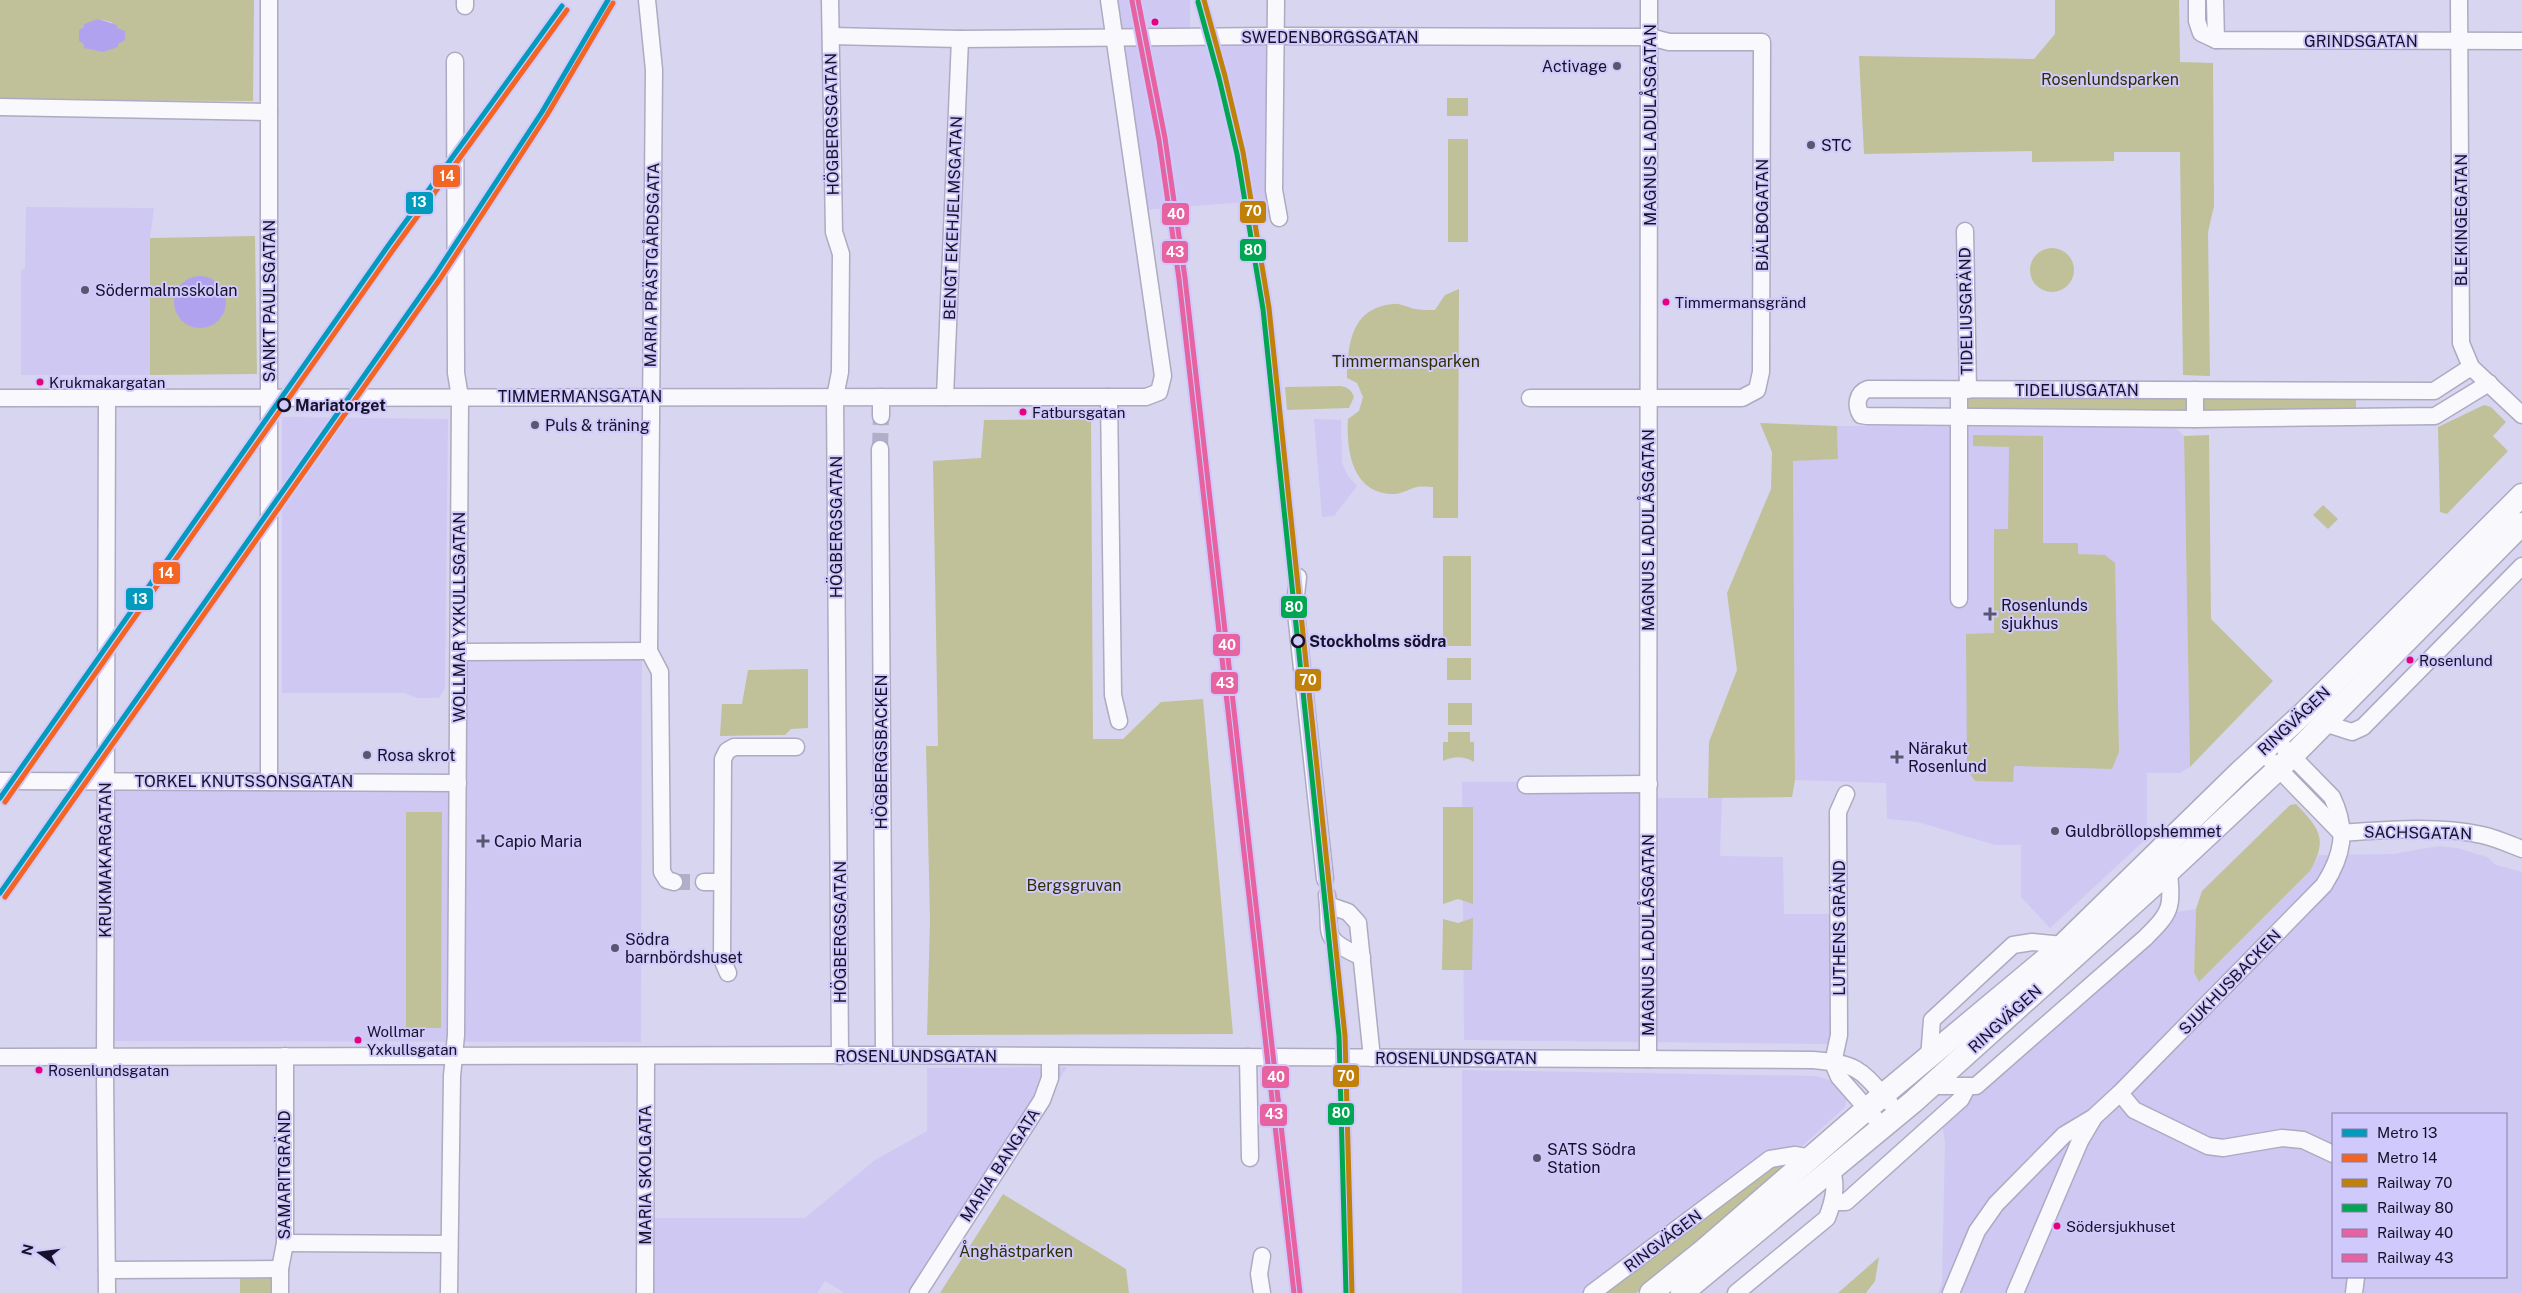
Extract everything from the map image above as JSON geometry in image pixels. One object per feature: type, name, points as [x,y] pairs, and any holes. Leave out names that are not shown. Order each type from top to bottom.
[{"type":"main road","name":"RINGVÄGEN","points":[[1652,1293],[1812,1158],[1875,1102],[2063,945],[2269,745],[2522,494]]},
{"type":"main road","name":"RINGVÄGEN","points":[[1682,1293],[1930,1086],[2169,871],[2285,762],[2522,524]]},
{"type":"street","name":"SANKT PAULSGATAN","points":[[269,0],[269,782]]},
{"type":"street","name":"MARIA PRÄSTGÅRDSGATA","points":[[647,0],[654,70],[649,651],[660,672],[662,872],[667,880],[674,882]]},
{"type":"street","name":"HÖGBERGSGATAN","points":[[830,0],[834,232],[841,254],[840,372],[835,397],[840,1056]]},
{"type":"street","points":[[1109,0],[1114,39]]},
{"type":"street","points":[[1276,0],[1274,190],[1279,218]]},
{"type":"street","name":"MAGNUS LADULÅSGATAN","points":[[1648,1059],[1650,0]]},
{"type":"street","points":[[2197,0],[2197,21],[2209,36]]},
{"type":"street","points":[[2209,36],[2215,0]]},
{"type":"street","name":"BLEKINGEGATAN","points":[[2459,0],[2461,343],[2471,367],[2522,415]]},
{"type":"street","name":"SWEDENBORGSGATAN","points":[[831,36],[960,39],[1277,36],[1650,37]]},
{"type":"street","name":"GRINDSGATAN","points":[[2209,36],[2522,41]]},
{"type":"street","name":"BJÄLBOGATAN","points":[[1648,398],[1742,398],[1757,390],[1761,372],[1762,42],[1670,42],[1650,37]]},
{"type":"street","name":"BENGT EKEHJELMSGATAN","points":[[945,397],[960,39]]},
{"type":"street","name":"TIMMERMANSGATAN","points":[[0,398],[1146,397],[1159,392],[1163,376],[1120,65],[1114,39]]},
{"type":"street","name":"WOLLMAR YXKULLSGATAN","points":[[449,1293],[460,652],[460,397],[456,373],[455,61]]},
{"type":"street","points":[[0,107],[269,112]]},
{"type":"street","name":"TIDELIUSGRÄND","points":[[1963,390],[1965,231]]},
{"type":"street","name":"TIDELIUSGATAN","points":[[2471,367],[2434,391],[1868,389],[1861,392],[1858,410],[1861,415],[1867,416],[1959,418],[2195,420],[2435,416],[2489,383]]},
{"type":"street","points":[[1959,598],[1959,418],[1963,390]]},
{"type":"street","points":[[2195,390],[2195,420]]},
{"type":"street","points":[[2367,391],[2368,418]]},
{"type":"street","points":[[881,397],[881,416]]},
{"type":"street","points":[[1109,397],[1113,695],[1119,721]]},
{"type":"street","name":"KRUKMAKARGATAN","points":[[107,398],[105,781],[107,1293]]},
{"type":"street","points":[[1530,398],[1648,398]]},
{"type":"street","name":"HÖGBERGSBACKEN","points":[[880,449],[884,1055]]},
{"type":"street","name":"RINGVÄGEN","points":[[2324,723],[2352,732],[2363,727],[2522,566]]},
{"type":"street","points":[[1298,578],[1295,604],[1329,934],[1337,946],[1362,957]]},
{"type":"street","points":[[460,652],[649,651]]},
{"type":"street","name":"SJUKHUSBACKEN","points":[[1951,1293],[1977,1231],[1996,1204],[2064,1135],[2094,1117],[2120,1093],[2324,885],[2336,865],[2341,848],[2341,833],[2339,817],[2332,797],[2285,762],[2269,745]]},
{"type":"street","points":[[728,972],[722,959],[723,759],[727,751],[734,747],[796,747]]},
{"type":"street","name":"TORKEL KNUTSSONSGATAN","points":[[0,781],[458,783]]},
{"type":"street","points":[[1526,785],[1648,784]]},
{"type":"street","name":"LUTHENS GRÄND","points":[[1833,1063],[1839,1035],[1838,812],[1846,794]]},
{"type":"street","name":"SACHSGATAN","points":[[2341,833],[2406,830],[2467,832],[2484,835],[2522,849]]},
{"type":"street","name":"RINGVÄGEN","points":[[1833,1202],[1846,1202],[1962,1099],[1968,1087],[1976,1086],[2165,918],[2170,902],[2169,871]]},
{"type":"street","points":[[704,882],[722,882]]},
{"type":"street","points":[[1326,893],[1358,922],[1372,1058]]},
{"type":"street","points":[[1929,1058],[1932,1020],[2013,945],[2032,942],[2063,945]]},
{"type":"street","name":"ROSENLUNDSGATAN","points":[[0,1057],[884,1055],[1813,1060],[1833,1063]]},
{"type":"street","name":"SAMARITGRÄND","points":[[280,1293],[280,1269],[285,1243],[285,1056]]},
{"type":"street","name":"MARIA SKOLGATA","points":[[645,1293],[646,1057]]},
{"type":"street","name":"MARIA BANGATA","points":[[918,1293],[1042,1100],[1050,1078],[1050,1057]]},
{"type":"street","points":[[1248,1057],[1250,1158]]},
{"type":"street","points":[[1833,1063],[1839,1077],[1875,1102],[1890,1119]]},
{"type":"street","points":[[1930,1086],[1968,1087]]},
{"type":"street","points":[[2120,1093],[2134,1110],[2208,1146],[2223,1148],[2282,1138],[2303,1140],[2332,1154]]},
{"type":"street","name":"SJUKHUSBACKEN","points":[[2015,1293],[2080,1141],[2094,1117]]},
{"type":"street","name":"RINGVÄGEN","points":[[1592,1293],[1770,1159],[1780,1155],[1795,1154],[1812,1158]]},
{"type":"street","points":[[1736,1293],[1827,1218],[1833,1202],[1836,1180],[1832,1169]]},
{"type":"street","points":[[285,1243],[449,1244]]},
{"type":"street","points":[[1262,1256],[1259,1274],[1262,1293]]},
{"type":"street","points":[[107,1270],[280,1269]]},
{"type":"street","points":[[2354,1293],[2356,1278]]},
{"type":"shaded area","points":[[1112,0],[1190,0],[1190,32],[1274,32],[1273,200],[1142,210]]},
{"type":"shaded area","points":[[98,19],[117,25],[117,28],[125,31],[125,40],[118,44],[118,47],[103,52],[84,48],[84,44],[79,41],[79,30],[84,27],[84,24]]},
{"type":"shaded area","name":"Södermalmsskolan","points":[[26,207],[154,208],[150,238],[150,375],[21,375],[21,270],[25,269]]},
{"type":"shaded area","points":[[195,276],[205,276],[219,283],[226,297],[226,307],[219,321],[205,328],[195,328],[185,324],[178,317],[174,307],[174,297],[178,287],[185,280]]},
{"type":"shaded area","points":[[282,417],[448,419],[445,688],[439,698],[418,698],[404,693],[282,693]]},
{"type":"shaded area","points":[[1314,419],[1341,420],[1342,463],[1348,476],[1357,486],[1334,516],[1322,517]]},
{"type":"shaded area","name":"Rosenlunds sjukhus","points":[[1837,426],[2175,427],[2184,436],[2190,767],[2180,773],[2147,773],[2147,838],[2050,928],[2021,897],[2021,845],[1995,845],[1918,822],[1887,819],[1886,783],[1795,780],[1793,460],[1838,459]]},
{"type":"shaded area","points":[[642,651],[641,1042],[108,1041],[107,782],[457,782],[459,653]]},
{"type":"shaded area","points":[[1651,781],[1652,798],[1722,798],[1720,856],[1783,857],[1784,914],[1838,914],[1835,1044],[1464,1040],[1462,782]]},
{"type":"shaded area","name":"Södersjukhuset","points":[[2438,846],[2457,848],[2487,857],[2496,865],[2522,872],[2522,1293],[1938,1293],[1942,1283],[1945,1142],[1940,1110],[2158,915],[2196,909],[2194,973],[2199,982],[2310,871],[2319,855],[2394,854]]},
{"type":"shaded area","points":[[1067,1067],[922,1293],[845,1293],[825,1281],[817,1293],[643,1293],[644,1218],[805,1218],[875,1160],[927,1131],[927,1068]]},
{"type":"shaded area","points":[[1462,1070],[1816,1076],[1829,1080],[1847,1097],[1845,1107],[1787,1160],[1776,1163],[1607,1293],[1462,1293]]},
{"type":"green space","points":[[0,0],[254,0],[253,101],[0,100]],"holes":[[[98,19],[111,22],[117,28],[92,50],[85,44],[82,28]]]},
{"type":"green space","name":"Rosenlundsparken","points":[[2055,0],[2179,0],[2180,62],[2213,63],[2214,206],[2208,232],[2210,376],[2183,375],[2180,152],[2114,152],[2114,161],[2032,162],[2032,151],[1864,154],[1859,56],[2034,59],[2055,34]]},
{"type":"green space","points":[[1447,98],[1468,98],[1468,116],[1447,116]]},
{"type":"green space","points":[[1448,139],[1468,139],[1468,242],[1448,242]]},
{"type":"green space","points":[[255,236],[257,374],[150,375],[150,238]]},
{"type":"green space","points":[[2048,248],[2056,248],[2068,254],[2074,270],[2068,286],[2056,292],[2048,292],[2036,286],[2030,274],[2030,266],[2036,254]]},
{"type":"green space","name":"Timmermansparken","points":[[1459,289],[1458,518],[1433,518],[1433,487],[1417,487],[1395,494],[1381,492],[1370,487],[1361,479],[1355,469],[1349,445],[1348,419],[1359,411],[1363,397],[1357,383],[1347,378],[1349,353],[1355,330],[1360,320],[1368,312],[1393,304],[1422,310],[1435,310],[1445,295]]},
{"type":"green space","points":[[1341,386],[1349,390],[1354,397],[1349,408],[1287,410],[1285,387]]},
{"type":"green space","points":[[2356,396],[2356,411],[1968,409],[1968,398]]},
{"type":"green space","points":[[2484,405],[2491,407],[2506,422],[2493,436],[2508,451],[2447,514],[2440,512],[2438,427]]},
{"type":"green space","name":"Bergsgruvan","points":[[1091,419],[1093,739],[1123,739],[1161,702],[1203,699],[1233,1034],[927,1035],[930,920],[926,746],[938,746],[933,461],[981,458],[984,420]]},
{"type":"green space","points":[[1760,423],[1837,426],[1838,459],[1793,461],[1795,780],[1792,797],[1708,798],[1709,742],[1737,670],[1727,593],[1771,489],[1772,452]]},
{"type":"green space","points":[[1973,435],[2043,436],[2043,543],[2078,543],[2078,554],[2105,555],[2115,563],[2119,752],[2112,769],[2014,766],[2013,782],[1975,781],[1967,770],[1966,634],[1994,633],[1994,529],[2008,529],[2009,447],[1973,446]]},
{"type":"green space","points":[[2209,435],[2211,619],[2273,681],[2190,767],[2184,436]]},
{"type":"green space","points":[[2323,505],[2338,519],[2328,529],[2313,515]]},
{"type":"green space","points":[[1443,556],[1471,556],[1471,646],[1443,646]]},
{"type":"green space","points":[[1447,658],[1471,658],[1471,680],[1447,680]]},
{"type":"green space","points":[[808,669],[808,728],[791,729],[785,735],[720,736],[722,704],[742,704],[748,670]]},
{"type":"green space","points":[[1448,703],[1472,703],[1472,725],[1448,725]]},
{"type":"green space","points":[[1448,732],[1470,732],[1470,742],[1474,742],[1474,762],[1459,757],[1443,761],[1443,742],[1448,742]]},
{"type":"green space","points":[[2296,804],[2311,821],[2319,835],[2319,851],[2316,860],[2310,871],[2199,982],[2194,973],[2196,909],[2202,891],[2290,805]]},
{"type":"green space","points":[[1443,807],[1473,807],[1473,904],[1458,899],[1443,904]]},
{"type":"green space","points":[[406,812],[442,812],[441,1028],[406,1028]]},
{"type":"green space","points":[[1473,918],[1472,970],[1442,970],[1443,919],[1458,923]]},
{"type":"green space","points":[[1776,1163],[1789,1165],[1644,1287],[1636,1293],[1607,1293]]},
{"type":"green space","name":"Ånghästparken","points":[[1003,1194],[1126,1269],[1129,1293],[940,1293]]},
{"type":"green space","points":[[1879,1257],[1875,1281],[1866,1293],[1838,1293]]},
{"type":"green space","points":[[273,1277],[273,1293],[240,1293],[240,1278]]},
{"type":"tunnel","points":[[880,449],[881,416]]},
{"type":"tunnel","points":[[674,882],[704,882]]},
{"type":"metro line","name":"13","points":[[0,893],[435,275],[542,112],[608,0]]},
{"type":"metro line","name":"14","points":[[5,897],[440,279],[547,115],[613,3]]},
{"type":"metro line","name":"13","points":[[0,798],[388,246],[562,6]]},
{"type":"metro line","name":"14","points":[[5,802],[393,250],[567,10]]},
{"type":"rail line","name":"40","points":[[1138,0],[1165,138],[1185,278],[1300,1293]]},
{"type":"rail line","name":"70","points":[[1204,0],[1243,152],[1269,308],[1345,1036],[1352,1293]]},
{"type":"rail line","name":"43","points":[[1132,1],[1159,140],[1179,279],[1294,1293]]},
{"type":"rail line","name":"80","points":[[1198,2],[1237,154],[1263,309],[1339,1036],[1346,1293]]},
{"type":"place","name":"Activage","points":[[1617,66]]},
{"type":"place","name":"STC","points":[[1811,145]]},
{"type":"place","name":"Södermalmsskolan","points":[[85,290]]},
{"type":"place","name":"Timmermansgränd","points":[[1666,302]]},
{"type":"place","name":"Krukmakargatan","points":[[40,382]]},
{"type":"place","name":"Mariatorget","points":[[284,405]]},
{"type":"place","name":"Fatbursgatan","points":[[1023,412]]},
{"type":"place","name":"Puls & träning","points":[[535,425]]},
{"type":"place","name":"Rosenlunds sjukhus","points":[[1990,614]]},
{"type":"place","name":"Stockholms södra","points":[[1298,641]]},
{"type":"place","name":"Rosenlund","points":[[2410,660]]},
{"type":"place","name":"Rosa skrot","points":[[367,755]]},
{"type":"place","name":"Närakut Rosenlund","points":[[1897,757]]},
{"type":"place","name":"Guldbröllopshemmet","points":[[2055,831]]},
{"type":"place","name":"Capio Maria","points":[[483,841]]},
{"type":"place","name":"Södra barnbördshuset","points":[[615,948]]},
{"type":"place","name":"Wollmar Yxkullsgatan","points":[[358,1040]]},
{"type":"place","name":"Rosenlundsgatan","points":[[39,1070]]},
{"type":"place","name":"SATS Södra Station","points":[[1537,1158]]},
{"type":"place","name":"Södersjukhuset","points":[[2057,1226]]}]
